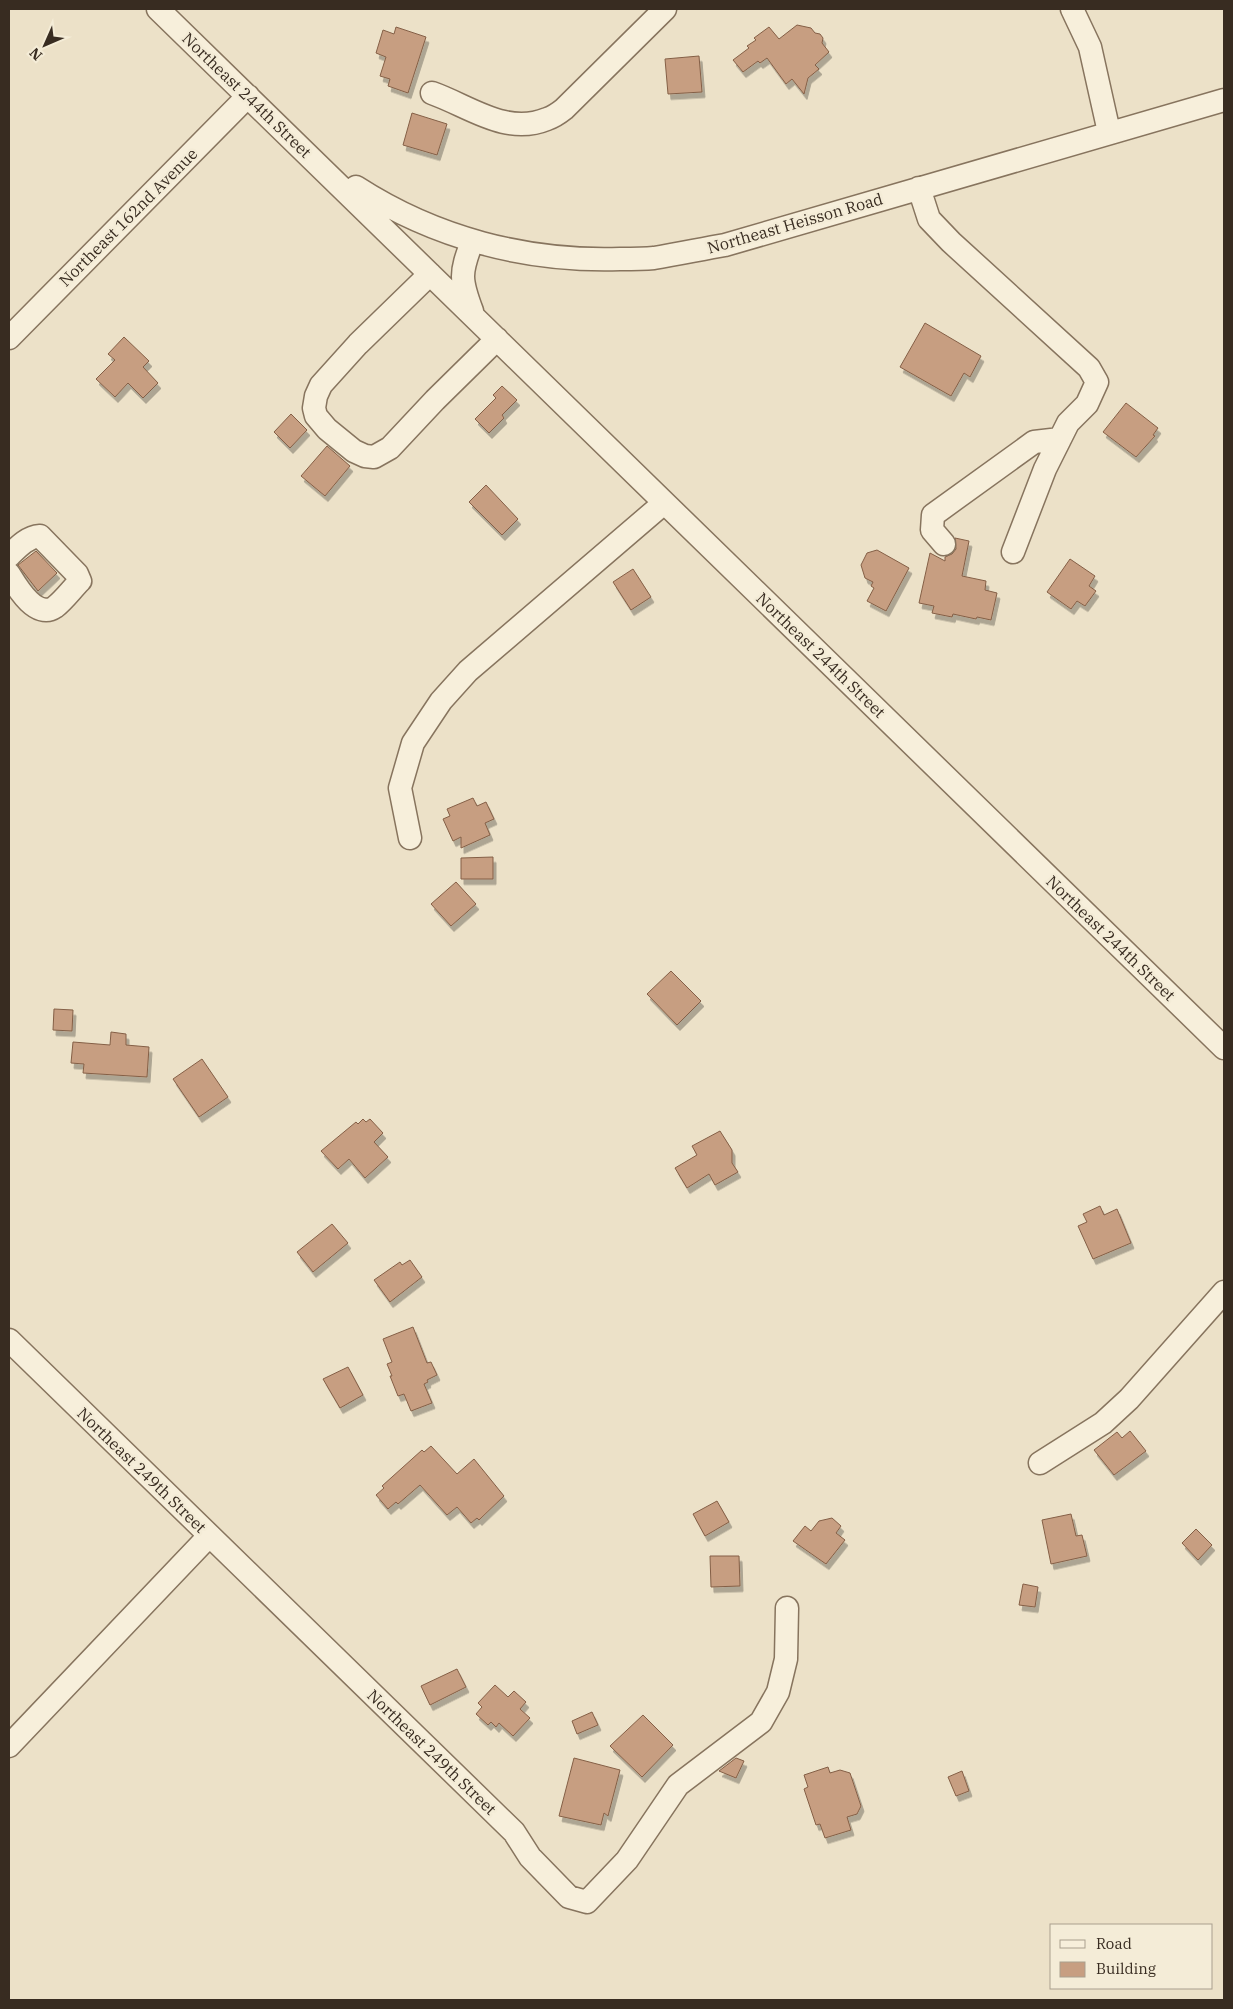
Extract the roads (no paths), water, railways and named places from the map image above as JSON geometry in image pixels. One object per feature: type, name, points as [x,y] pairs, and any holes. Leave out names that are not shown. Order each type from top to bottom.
[{"type":"street","name":"Northeast 244th Street","points":[[158,9],[315,161]]},
{"type":"street","points":[[432,93],[499,123],[525,125],[547,119],[564,109],[665,9]]},
{"type":"street","points":[[1072,9],[1090,47],[1109,132]]},
{"type":"street","name":"Northeast 162nd Avenue","points":[[9,338],[248,96]]},
{"type":"street","name":"Northeast Heisson Road","points":[[315,161],[380,203],[472,242],[540,256],[583,260],[652,258],[725,245],[1224,100]]},
{"type":"street","points":[[315,161],[476,318]]},
{"type":"street","points":[[919,188],[929,219],[951,242],[1089,368],[1097,382],[1087,404],[1068,423],[1045,469],[1013,552]]},
{"type":"street","name":"Northeast 244th Street","points":[[472,242],[464,263],[462,285],[476,318],[1224,1048]]},
{"type":"street","points":[[430,274],[358,344],[321,385],[316,396],[314,408],[316,416],[327,429],[354,451],[365,456],[374,456],[390,448],[435,400],[497,339]]},
{"type":"street","points":[[944,544],[932,530],[933,515],[1034,442],[1060,439]]},
{"type":"street","points":[[410,838],[400,788],[414,743],[441,701],[468,671],[664,503]]},
{"type":"street","points":[[9,556],[34,536],[40,536],[77,574],[80,581],[54,607],[48,610],[37,608],[21,594],[9,574]]},
{"type":"street","points":[[1040,1463],[1103,1423],[1129,1399],[1224,1292]]},
{"type":"street","name":"Northeast 249th Street","points":[[9,1340],[514,1832],[530,1858],[569,1897],[587,1902],[627,1860],[678,1785],[761,1722],[778,1692],[786,1659],[787,1608]]},
{"type":"street","points":[[9,1746],[209,1536]]}]
